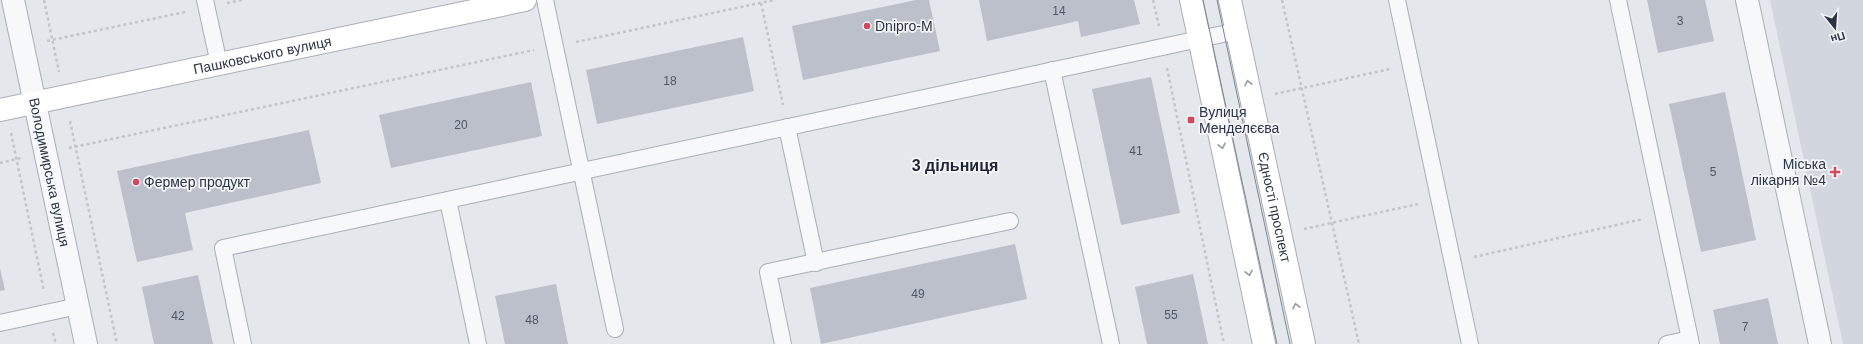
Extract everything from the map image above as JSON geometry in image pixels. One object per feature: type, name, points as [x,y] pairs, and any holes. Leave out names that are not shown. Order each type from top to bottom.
[{"type":"main road","name":"Пашковського вулиця","points":[[3,109],[525,0]]},
{"type":"main road","points":[[1191,0],[1264,344]]},
{"type":"main road","name":"Єдності проспект","points":[[1230,0],[1304,344]]},
{"type":"street","name":"Володимирська вулиця","points":[[13,0],[86,344]]},
{"type":"street","points":[[1747,0],[1820,344]]},
{"type":"lane","points":[[545,0],[615,329]]},
{"type":"lane","points":[[1397,0],[1470,344]]},
{"type":"lane","points":[[1618,0],[1691,341],[1667,344]]},
{"type":"lane","points":[[206,4],[219,64]]},
{"type":"lane","points":[[243,344],[223,248],[1237,31]]},
{"type":"lane","points":[[1052,70],[1111,344]]},
{"type":"lane","points":[[787,127],[816,262]]},
{"type":"lane","points":[[448,200],[478,344]]},
{"type":"lane","points":[[783,344],[768,272],[1010,221]]},
{"type":"lane","points":[[0,323],[78,306]]},
{"type":"path","points":[[44,0],[117,344]]},
{"type":"path","points":[[23,46],[206,4],[242,0]]},
{"type":"path","points":[[0,163],[774,0]]},
{"type":"path","points":[[1153,0],[1224,344]]},
{"type":"path","points":[[1282,0],[1359,344]]},
{"type":"path","points":[[760,3],[787,127]]},
{"type":"path","points":[[1252,100],[1410,65]]},
{"type":"path","points":[[3,109],[16,159],[56,344]]},
{"type":"path","points":[[1280,235],[1439,200]]},
{"type":"path","points":[[1452,262],[1664,215]]},
{"type":"shaded area","name":"Міська лікарня №4","points":[[1770,0],[1863,0],[1863,344],[1843,344]]},
{"type":"building","points":[[916,0],[929,0],[940,51],[803,80],[792,26]]},
{"type":"building","points":[[979,0],[1134,0],[1140,24],[1081,37],[1078,21],[987,41]]},
{"type":"building","points":[[1647,0],[1705,0],[1714,41],[1658,53]]},
{"type":"building","points":[[743,37],[754,91],[597,124],[586,70]]},
{"type":"building","points":[[1151,77],[1180,213],[1121,225],[1092,89]]},
{"type":"building","points":[[531,82],[542,136],[391,168],[379,115]]},
{"type":"building","points":[[1725,92],[1756,240],[1701,252],[1669,104]]},
{"type":"building","points":[[309,130],[321,183],[185,213],[193,250],[137,262],[117,171]]},
{"type":"building","points":[[1015,244],[1027,299],[821,344],[810,288]]},
{"type":"building","points":[[0,268],[5,290],[0,291]]},
{"type":"building","points":[[1193,274],[1208,344],[1147,344],[1135,287]]},
{"type":"building","points":[[198,275],[213,344],[154,344],[142,287]]},
{"type":"building","points":[[556,284],[568,344],[505,344],[495,296]]},
{"type":"building","points":[[1768,298],[1778,344],[1720,344],[1713,310]]},
{"type":"tram line","points":[[1203,0],[1277,344]]},
{"type":"tram line","points":[[1217,0],[1290,344]]},
{"type":"place","name":"Dnipro-M","points":[[867,26]]},
{"type":"place","name":"Вулиця Менделєєва","points":[[1191,120]]},
{"type":"place","name":"Міська лікарня №4","points":[[1835,172]]},
{"type":"place","name":"Фермер продукт","points":[[136,182]]},
{"type":"district","name":"3 дільниця","points":[[955,165]]}]
